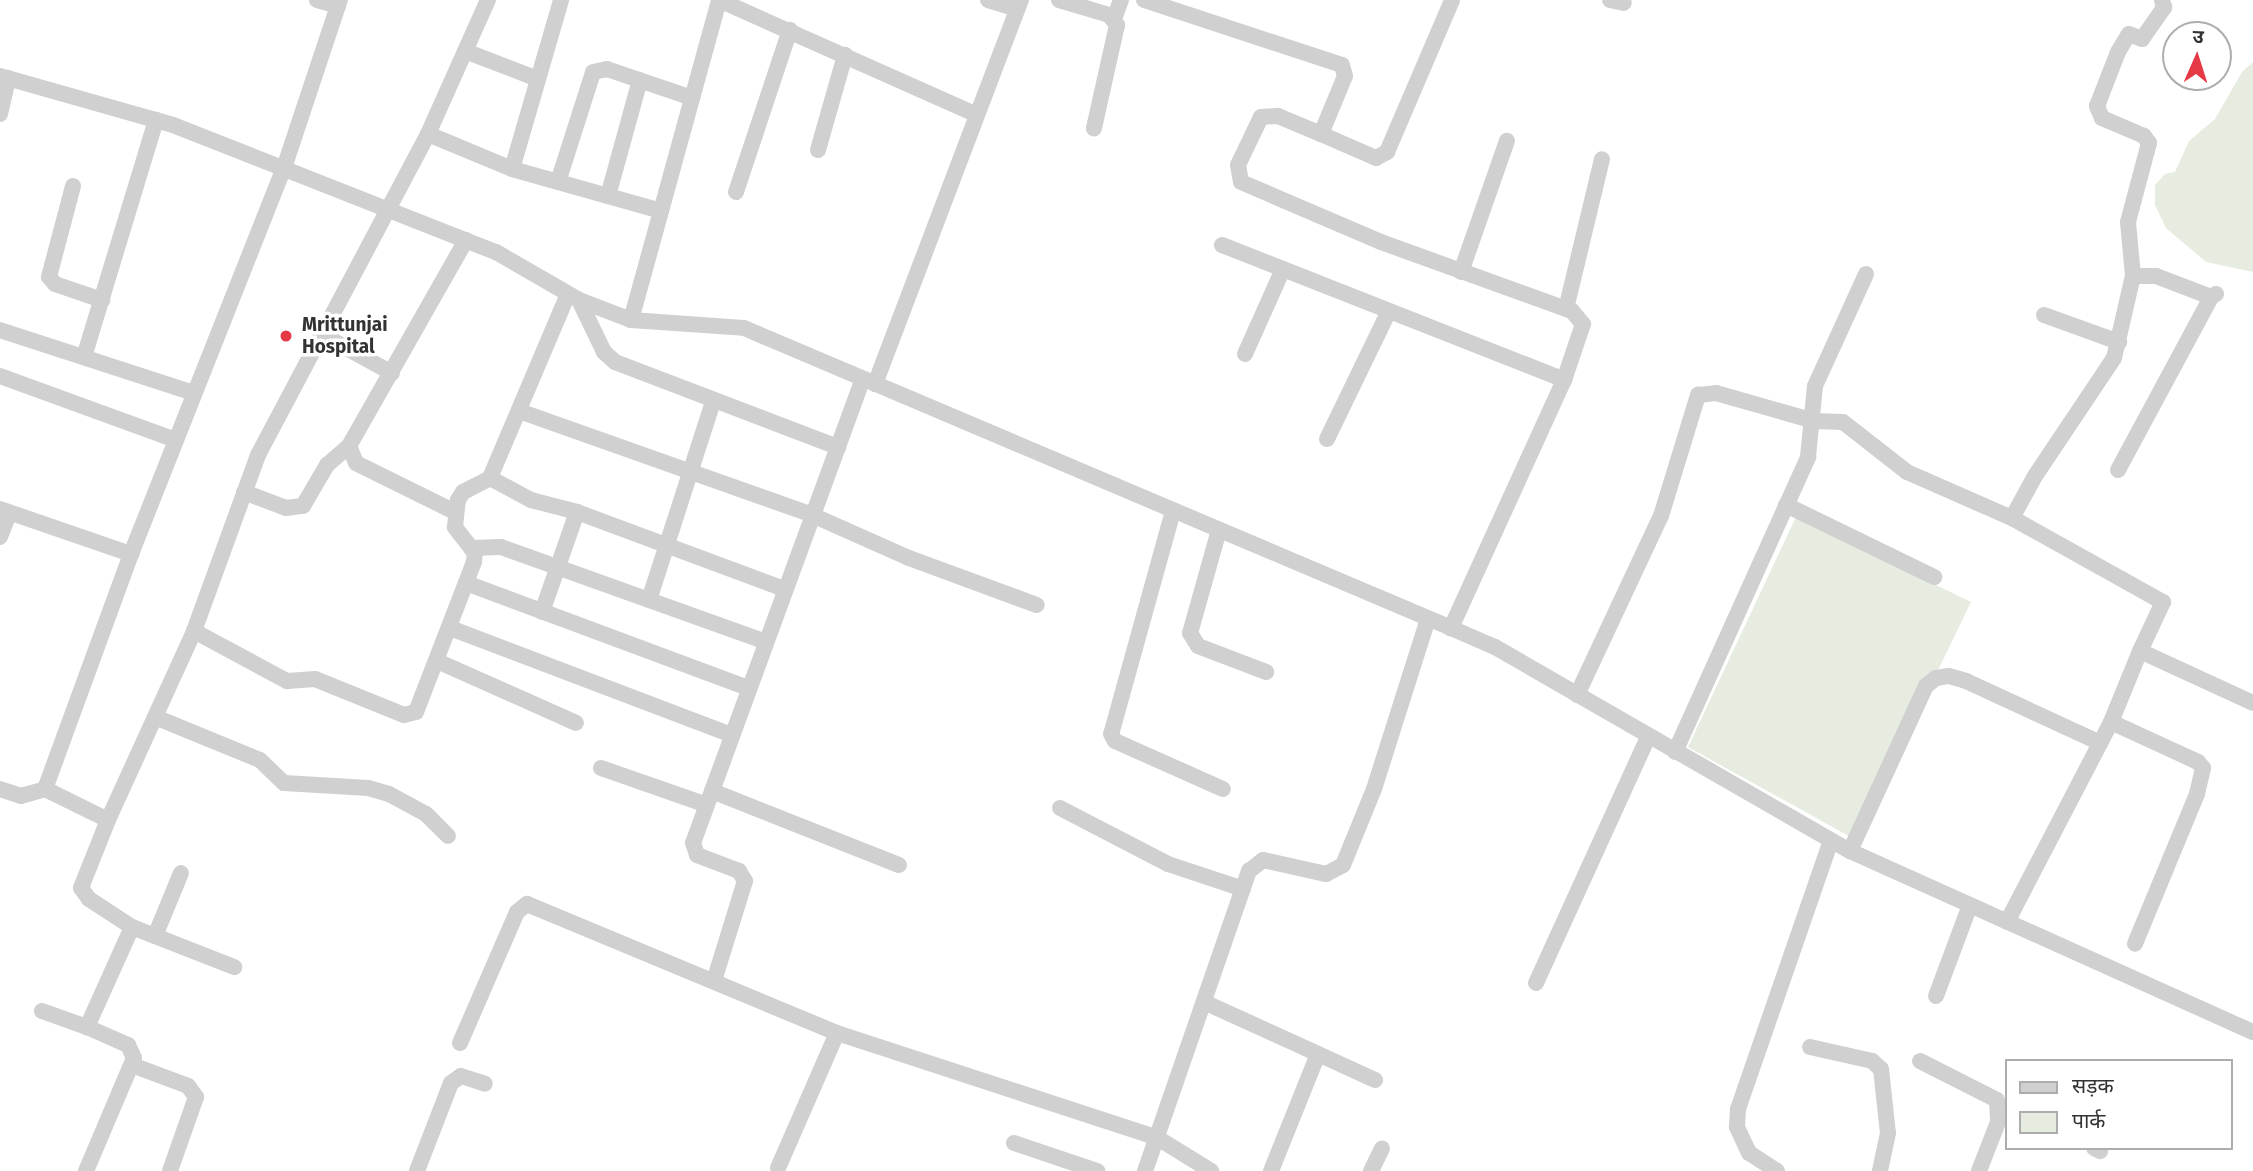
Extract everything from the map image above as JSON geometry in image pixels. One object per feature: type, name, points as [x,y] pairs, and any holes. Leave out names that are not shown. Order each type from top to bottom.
[{"type":"street","points":[[44,789],[131,554],[284,168],[339,3],[317,0]]},
{"type":"street","points":[[234,967],[132,927],[89,899],[81,888],[108,820],[194,631],[258,456],[386,209],[428,134],[488,0]]},
{"type":"street","points":[[512,169],[561,0]]},
{"type":"street","points":[[631,320],[719,0],[739,4],[977,115]]},
{"type":"street","points":[[714,981],[746,881],[739,871],[693,850],[764,641],[838,447],[869,382],[1019,5],[988,0]]},
{"type":"street","points":[[1059,0],[1114,19]]},
{"type":"street","points":[[1094,128],[1116,33],[1114,19],[1121,0]]},
{"type":"street","points":[[1144,0],[1342,65],[1345,76],[1321,134]]},
{"type":"street","points":[[1451,628],[1564,380],[1583,324],[1566,309],[1461,272],[1241,182],[1238,165],[1261,117],[1278,116],[1369,157],[1387,152],[1452,0]]},
{"type":"street","points":[[2012,518],[2035,476],[2114,358],[2119,342],[2133,276],[2128,222],[2149,143],[2144,136],[2102,118],[2097,106],[2114,71],[2118,52],[2129,34],[2142,39],[2164,7],[2162,0]]},
{"type":"street","points":[[736,192],[790,30]]},
{"type":"street","points":[[465,51],[538,79]]},
{"type":"street","points":[[818,150],[845,55]]},
{"type":"street","points":[[558,182],[593,72],[607,69],[692,98]]},
{"type":"street","points":[[0,114],[4,77],[156,120],[496,252],[573,297],[631,320],[744,328],[1495,647],[1850,851],[2253,1032]]},
{"type":"street","points":[[608,196],[640,80]]},
{"type":"street","points":[[84,357],[156,120]]},
{"type":"street","points":[[428,134],[512,169],[661,211]]},
{"type":"street","points":[[1461,272],[1507,141]]},
{"type":"street","points":[[1566,309],[1602,159]]},
{"type":"street","points":[[73,186],[49,277],[55,284],[102,300]]},
{"type":"street","points":[[244,492],[286,508],[303,506],[327,465],[349,446],[466,240]]},
{"type":"street","points":[[1222,245],[1564,380]]},
{"type":"street","points":[[1245,354],[1283,269]]},
{"type":"street","points":[[1675,752],[1808,457],[1814,421],[1815,386],[1866,274]]},
{"type":"street","points":[[2118,470],[2213,296],[2156,276],[2133,276]]},
{"type":"street","points":[[573,297],[604,352],[615,362],[713,402],[838,447]]},
{"type":"street","points":[[194,631],[287,681],[315,679],[404,715],[420,706],[474,562],[471,548],[460,538],[455,512],[463,492],[490,478],[573,297]]},
{"type":"street","points":[[1326,439],[1389,311]]},
{"type":"street","points":[[2043,315],[2119,342]]},
{"type":"street","points":[[0,330],[194,393]]},
{"type":"street","points":[[321,334],[392,373]]},
{"type":"street","points":[[0,376],[176,439]]},
{"type":"street","points":[[1577,695],[1661,516],[1698,395],[1717,393],[1814,421],[1850,425],[1907,472],[2012,518],[2163,602],[2111,722],[2007,922]]},
{"type":"street","points":[[649,600],[713,402]]},
{"type":"street","points":[[519,411],[812,515],[909,558],[1037,605]]},
{"type":"street","points":[[349,446],[356,463],[455,512]]},
{"type":"street","points":[[490,478],[531,500],[577,512],[784,589]]},
{"type":"street","points":[[1786,505],[1934,578]]},
{"type":"street","points":[[0,537],[5,511],[131,554]]},
{"type":"street","points":[[1173,511],[1111,734],[1115,741],[1223,789]]},
{"type":"street","points":[[542,612],[577,512]]},
{"type":"street","points":[[1219,530],[1189,633],[1198,646],[1266,672]]},
{"type":"street","points":[[471,548],[501,547],[764,641]]},
{"type":"street","points":[[466,583],[748,688]]},
{"type":"street","points":[[1144,1171],[1249,871],[1263,860],[1326,874],[1343,865],[1374,789],[1428,619]]},
{"type":"street","points":[[450,628],[731,734]]},
{"type":"street","points":[[2140,651],[2253,703]]},
{"type":"street","points":[[437,661],[576,723]]},
{"type":"street","points":[[1850,851],[1926,686],[1936,678],[1949,676],[1966,681],[2100,743]]},
{"type":"street","points":[[155,717],[260,760],[284,783],[368,788],[389,794],[426,814],[448,836]]},
{"type":"street","points":[[2111,722],[2203,768],[2197,794],[2135,944]]},
{"type":"street","points":[[1536,982],[1648,737]]},
{"type":"street","points":[[601,768],[709,798],[899,865]]},
{"type":"street","points":[[0,789],[20,796],[44,789],[108,820]]},
{"type":"street","points":[[1060,808],[1168,864],[1243,889]]},
{"type":"street","points":[[1777,1171],[1749,1153],[1737,1127],[1738,1109],[1831,841]]},
{"type":"street","points":[[155,936],[181,873]]},
{"type":"street","points":[[460,1043],[517,912],[527,904],[837,1033],[1156,1137],[1211,1171]]},
{"type":"street","points":[[1937,996],[1970,905]]},
{"type":"street","points":[[86,1027],[132,927]]},
{"type":"street","points":[[1204,1002],[1375,1080]]},
{"type":"street","points":[[42,1011],[128,1045],[134,1058],[86,1171]]},
{"type":"street","points":[[778,1168],[837,1033]]},
{"type":"street","points":[[1810,1047],[1872,1061],[1881,1069],[1888,1133],[1880,1171]]},
{"type":"street","points":[[1271,1171],[1318,1054]]},
{"type":"street","points":[[1920,1061],[1992,1095],[2003,1107],[1979,1171]]},
{"type":"street","points":[[132,1065],[188,1086],[196,1097],[170,1171]]},
{"type":"street","points":[[417,1171],[451,1083],[461,1076],[485,1084]]},
{"type":"street","points":[[1014,1143],[1097,1171]]},
{"type":"street","points":[[1371,1171],[1382,1148]]},
{"type":"green space","points":[[2253,62],[2253,272],[2206,262],[2166,228],[2155,205],[2155,185],[2165,174],[2175,172],[2189,141],[2215,119],[2242,72]]},
{"type":"green space","points":[[1796,517],[1971,602],[1856,840],[1688,747]]},
{"type":"place","name":"Mrittunjai Hospital","points":[[286,336]]}]
